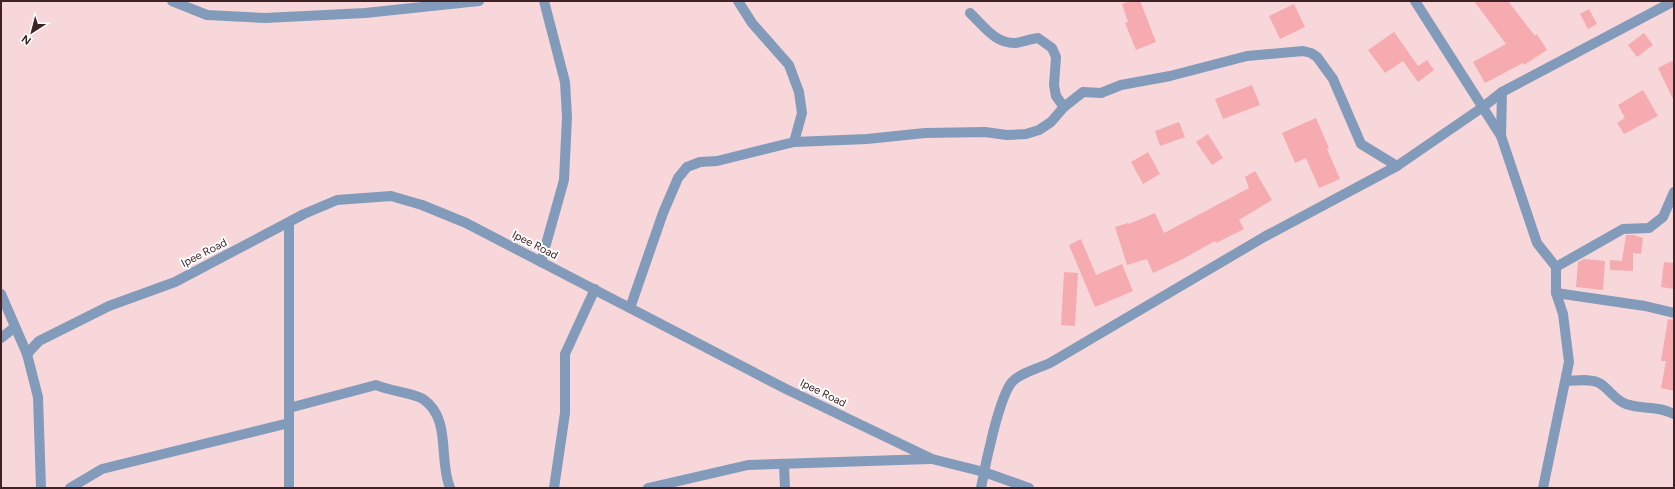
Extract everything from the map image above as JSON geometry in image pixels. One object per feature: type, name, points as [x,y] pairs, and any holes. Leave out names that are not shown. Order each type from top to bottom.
[{"type":"street","points":[[172,1],[207,15],[265,18],[365,13],[479,1]]},
{"type":"street","points":[[541,262],[564,180],[567,117],[565,82],[544,1]]},
{"type":"street","points":[[738,1],[752,23],[789,65],[799,92],[802,113],[794,142]]},
{"type":"street","points":[[1415,1],[1501,136],[1537,243],[1556,267],[1556,294],[1563,314],[1569,362],[1543,488]]},
{"type":"street","points":[[981,488],[999,414],[1009,388],[1016,378],[1050,363],[1264,237],[1397,166],[1483,107],[1502,92],[1674,1]]},
{"type":"street","points":[[970,13],[998,39],[1017,43],[1038,38],[1052,48],[1056,57],[1054,85],[1056,96],[1064,107]]},
{"type":"street","points":[[630,308],[663,213],[678,178],[686,167],[700,162],[717,161],[794,142],[867,139],[925,133],[986,132],[1007,135],[1026,134],[1039,130],[1051,122],[1064,107],[1083,92],[1101,93],[1121,85],[1170,76],[1247,56],[1303,51],[1317,57],[1333,79],[1361,144],[1397,166]]},
{"type":"street","points":[[1501,136],[1502,92]]},
{"type":"street","points":[[1556,267],[1623,229],[1649,228],[1663,217],[1674,192]]},
{"type":"street","name":"Ipee Road","points":[[27,354],[39,341],[109,306],[174,282],[337,200],[391,196],[422,205],[466,223],[786,389],[932,459],[984,472],[1029,488]]},
{"type":"street","points":[[289,223],[289,488]]},
{"type":"street","points":[[554,488],[565,412],[565,354],[594,289]]},
{"type":"street","points":[[1,294],[27,354],[38,397],[41,488]]},
{"type":"street","points":[[1556,294],[1645,306],[1674,313]]},
{"type":"street","points":[[1,338],[15,327]]},
{"type":"street","points":[[1566,381],[1591,380],[1600,383],[1616,399],[1626,404],[1637,407],[1654,407],[1674,414]]},
{"type":"street","points":[[289,408],[336,397],[376,385],[386,390],[422,398],[435,410],[443,431],[443,453],[450,488]]},
{"type":"street","points":[[70,488],[102,470],[289,423]]},
{"type":"street","points":[[648,488],[748,465],[932,459]]},
{"type":"street","points":[[784,465],[786,488]]},
{"type":"building","points":[[1131,1],[1140,1],[1156,42],[1136,50],[1125,23],[1128,22],[1122,4]]},
{"type":"building","points":[[1474,1],[1508,1],[1535,36],[1537,34],[1547,50],[1524,65],[1523,63],[1485,83],[1473,62],[1506,44]]},
{"type":"building","points":[[1294,4],[1305,27],[1280,39],[1269,16]]},
{"type":"building","points":[[1589,9],[1597,24],[1588,29],[1580,14]]},
{"type":"building","points":[[1394,32],[1418,66],[1427,60],[1434,70],[1418,82],[1403,61],[1385,73],[1368,50]]},
{"type":"building","points":[[1644,33],[1653,45],[1637,57],[1628,45]]},
{"type":"building","points":[[1674,60],[1674,101],[1658,68]]},
{"type":"building","points":[[1252,85],[1260,105],[1223,119],[1215,99]]},
{"type":"building","points":[[1643,90],[1658,116],[1624,134],[1617,123],[1625,118],[1618,105]]},
{"type":"building","points":[[1316,118],[1340,179],[1319,188],[1306,158],[1295,163],[1282,133]]},
{"type":"building","points":[[1179,122],[1185,137],[1160,146],[1155,131]]},
{"type":"building","points":[[1208,134],[1223,158],[1212,165],[1196,142]]},
{"type":"building","points":[[1148,152],[1160,174],[1143,184],[1131,162]]},
{"type":"building","points":[[1255,171],[1272,200],[1239,220],[1244,229],[1216,243],[1215,241],[1183,259],[1153,273],[1147,259],[1127,265],[1115,227],[1129,224],[1155,213],[1164,233],[1249,188],[1245,177]]},
{"type":"building","points":[[1626,235],[1634,235],[1643,238],[1641,254],[1633,253],[1633,271],[1610,270],[1610,260],[1622,261]]},
{"type":"building","points":[[1081,239],[1096,275],[1122,264],[1133,291],[1095,307],[1069,245]]},
{"type":"building","points":[[1584,259],[1605,261],[1603,290],[1576,287],[1578,262]]},
{"type":"building","points":[[1664,262],[1674,263],[1674,289],[1661,287]]},
{"type":"building","points":[[1064,272],[1078,273],[1075,326],[1061,325]]},
{"type":"building","points":[[1668,319],[1674,320],[1674,391],[1661,388],[1666,361],[1661,361]]}]
